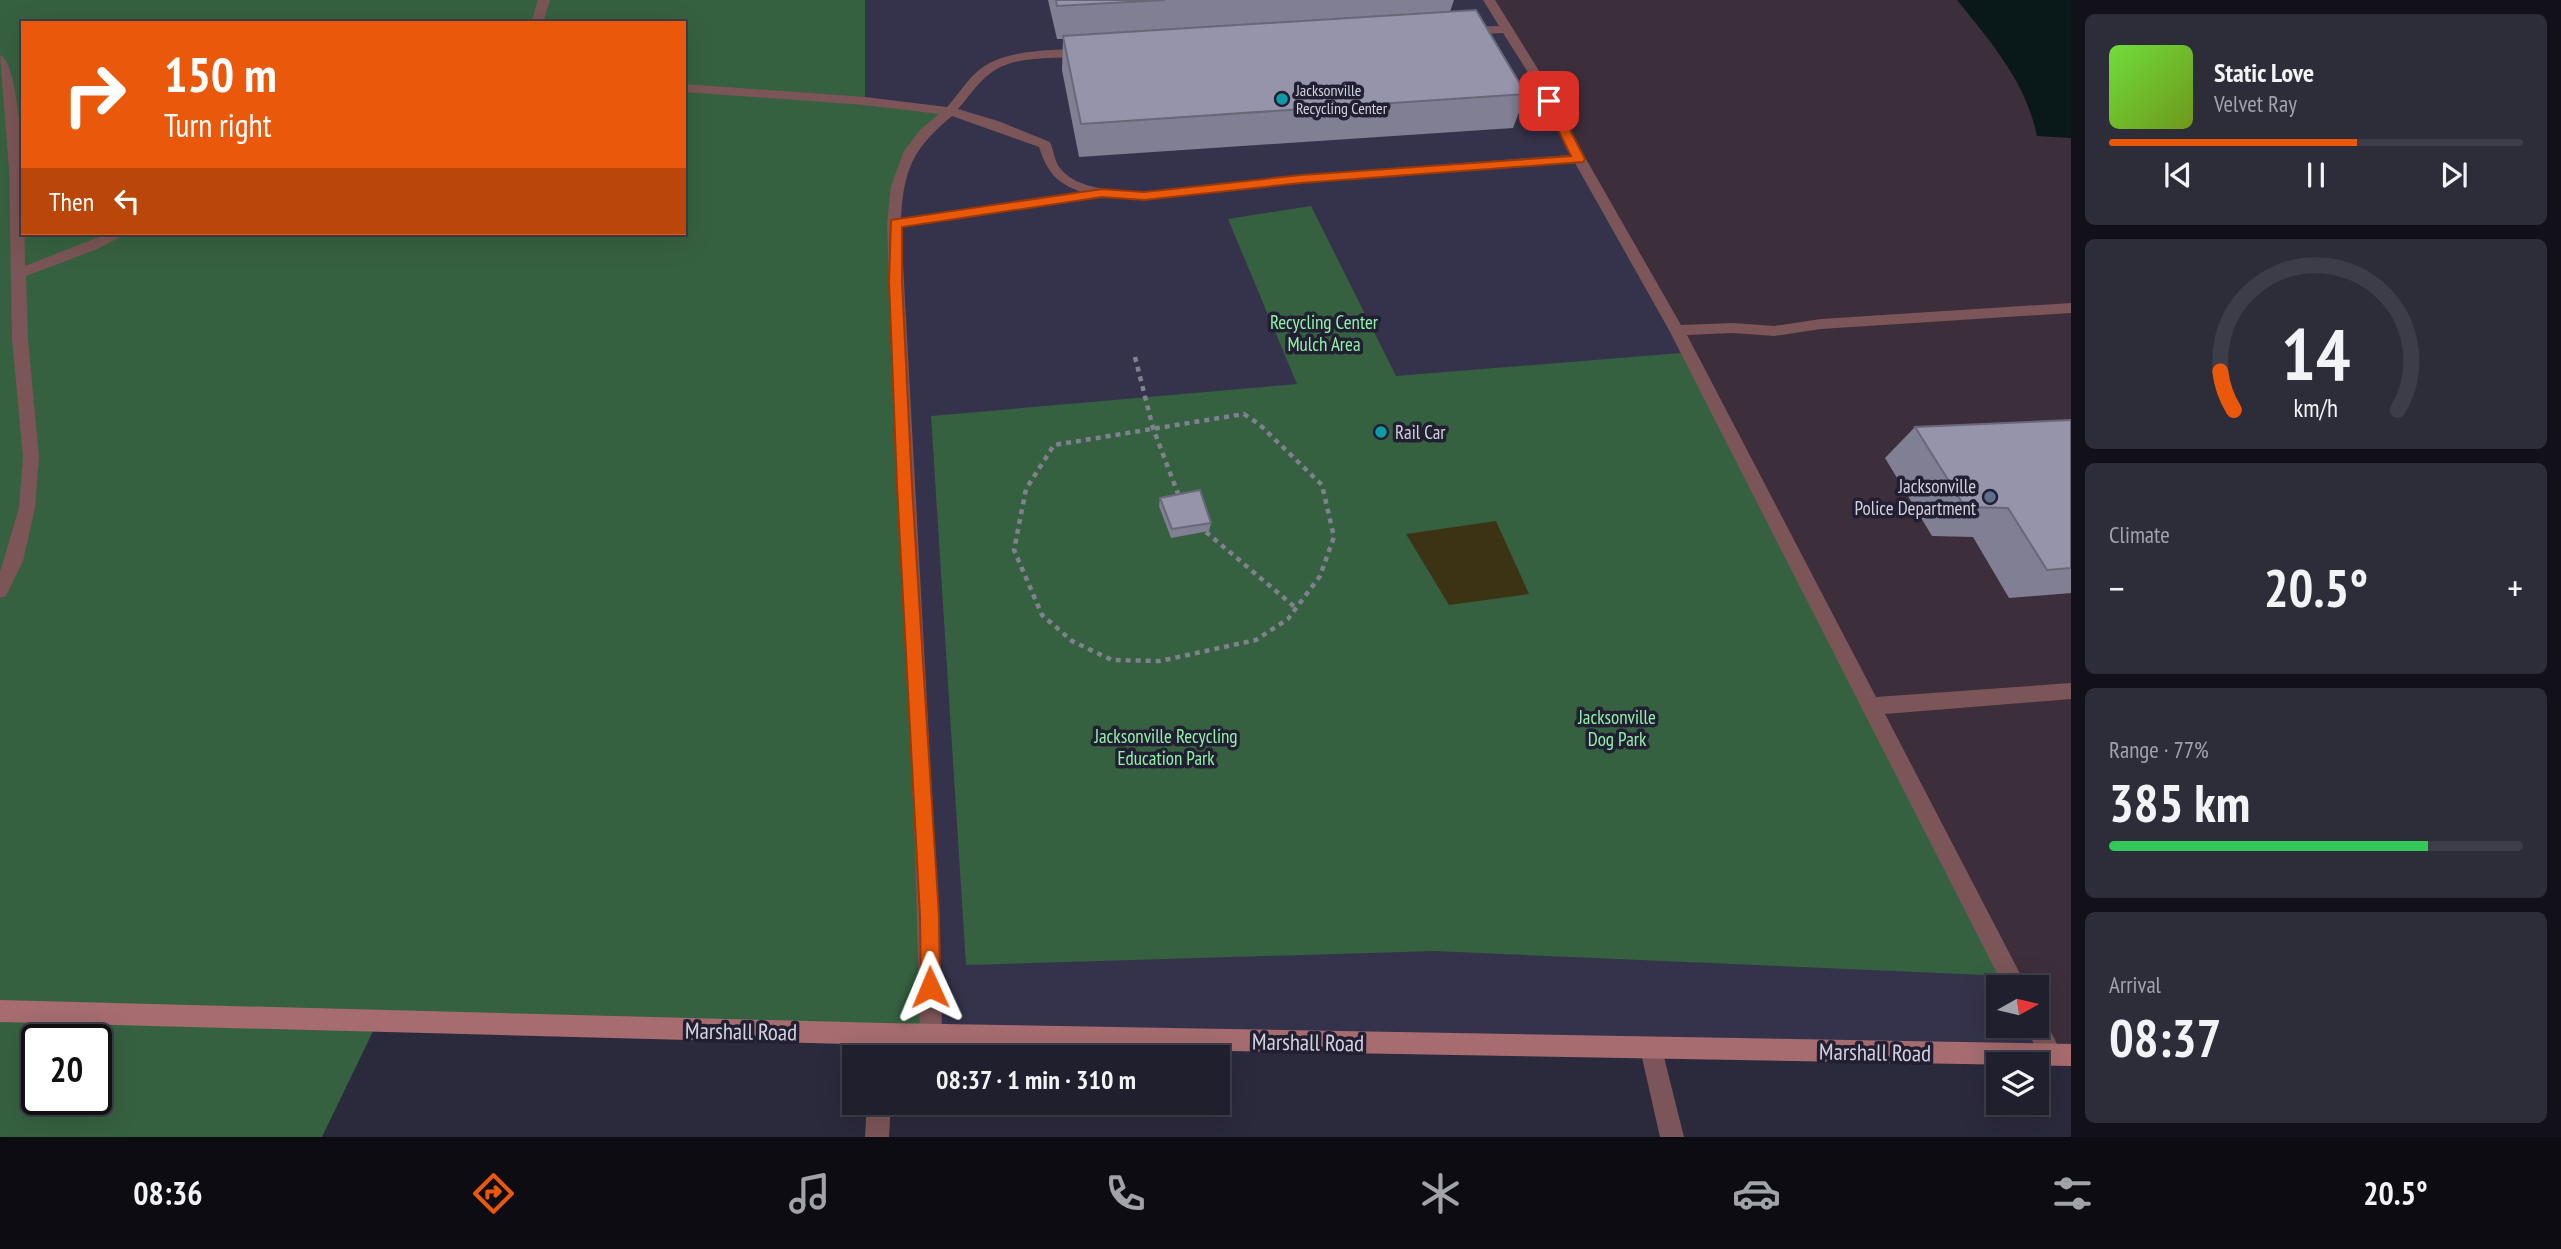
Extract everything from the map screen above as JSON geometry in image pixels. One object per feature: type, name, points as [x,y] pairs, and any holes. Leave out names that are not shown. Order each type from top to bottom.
[{"type":"main road","name":"Marshall Road","points":[[0,1012],[857,1045]]},
{"type":"main road","name":"Marshall Road","points":[[887,1045],[931,1035],[2061,1055]]},
{"type":"street","points":[[538,21],[544,0]]},
{"type":"street","points":[[1489,0],[1539,82],[1579,159],[1678,330],[2010,975]]},
{"type":"street","points":[[1450,32],[1505,29]]},
{"type":"street","points":[[931,1035],[930,916],[894,248],[900,174],[921,135],[950,111],[986,70],[1001,64],[1046,55],[1100,51]]},
{"type":"street","points":[[0,59],[10,85],[16,169],[20,340],[31,457],[27,508],[14,561],[0,591]]},
{"type":"street","points":[[686,88],[865,101],[950,111],[993,124],[1045,145],[1056,172],[1080,186],[1102,193]]},
{"type":"street","points":[[896,223],[1102,193],[1144,196],[1301,179],[1579,159]]},
{"type":"street","points":[[17,274],[117,235]]},
{"type":"street","points":[[1678,330],[1733,328],[1774,331],[1821,324],[2071,308]]},
{"type":"street","points":[[1872,706],[2071,691]]},
{"type":"street","points":[[2046,1038],[2061,1055]]},
{"type":"street","points":[[1651,1049],[1672,1137]]},
{"type":"street","points":[[877,1137],[878,1115]]},
{"type":"path","points":[[1135,357],[1153,428],[1181,502]]},
{"type":"path","points":[[1244,414],[1259,424],[1322,485],[1334,537],[1320,576],[1288,619],[1256,640],[1160,661],[1112,660],[1072,641],[1042,615],[1014,550],[1026,489],[1054,445],[1153,428],[1244,414]]},
{"type":"path","points":[[1206,532],[1296,608]]},
{"type":"shaded area","points":[[865,0],[1489,0],[1540,82],[2010,975],[1986,975],[1986,1038],[2042,1038],[2051,1054],[931,1035],[865,101]]},
{"type":"shaded area","points":[[1489,0],[2071,0],[2071,1055],[2051,1054],[2042,1038],[2049,1038],[2049,975],[2010,975]]},
{"type":"shaded area","points":[[1957,0],[2071,0],[2071,138],[2037,136],[2032,116],[2016,80]]},
{"type":"green space","points":[[0,0],[865,0],[865,101],[950,111],[921,135],[896,196],[931,1035],[378,1021],[322,1137],[0,1137]]},
{"type":"green space","points":[[1311,206],[1396,376],[1681,353],[2008,975],[1435,951],[966,965],[931,416],[1297,384],[1228,219]]},
{"type":"sand","points":[[1496,521],[1529,594],[1449,605],[1406,534]]},
{"type":"building","points":[[1056,0],[1165,0],[1057,6]]},
{"type":"building","points":[[1476,10],[1526,94],[1081,124],[1063,36]]},
{"type":"building","points":[[2071,420],[2071,568],[2047,570],[2008,508],[1965,507],[1915,427]]},
{"type":"building","points":[[1200,490],[1211,523],[1172,529],[1160,498]]},
{"type":"place","name":"Jacksonville Recycling Center","points":[[1282,99]]},
{"type":"place","name":"Rail Car","points":[[1381,432]]},
{"type":"place","name":"Jacksonville Police Department","points":[[1990,497]]},
{"type":"route","points":[[930,987],[930,916],[904,486],[895,281],[896,223],[1102,193],[1144,196],[1301,179],[1579,159],[1549,101]]},
{"type":"park label","name":"Recycling Center Mulch Area","points":[[1324,333]]},
{"type":"park label","name":"Jacksonville Dog Park","points":[[1617,728]]},
{"type":"park label","name":"Jacksonville Recycling Education Park","points":[[1166,747]]}]
